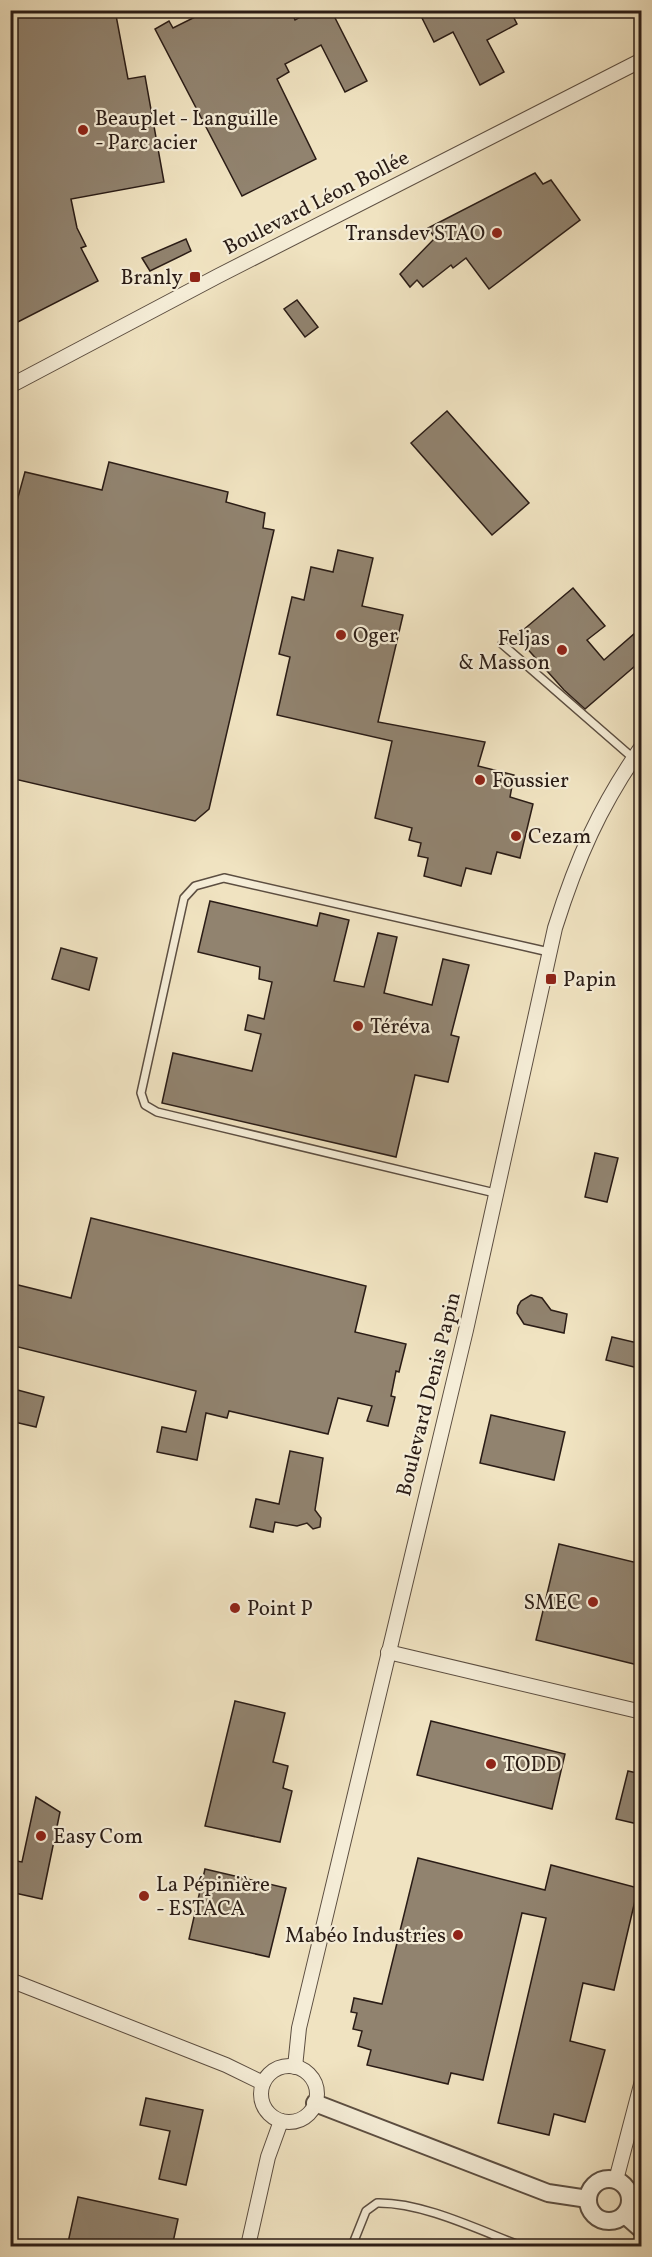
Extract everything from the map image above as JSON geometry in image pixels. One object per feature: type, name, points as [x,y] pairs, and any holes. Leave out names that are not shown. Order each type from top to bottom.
[{"type":"street","name":"Boulevard Léon Bollée","points":[[10,386],[218,276],[642,60]]},
{"type":"street","name":"Boulevard Denis Papin","points":[[296,2067],[299,2028],[387,1652],[466,1330],[549,952],[572,874],[596,818],[642,746]]},
{"type":"street","points":[[387,1652],[642,1712]]},
{"type":"street","points":[[10,1980],[226,2065],[263,2084]]},
{"type":"street","points":[[280,2067],[296,2067],[311,2077],[315,2085],[315,2103],[311,2111],[298,2121],[281,2121],[266,2110],[260,2093],[267,2076],[280,2067]]},
{"type":"street","points":[[616,2180],[642,2081]]},
{"type":"street","points":[[315,2103],[548,2193],[588,2199]]},
{"type":"street","points":[[248,2247],[268,2157],[281,2121]]},
{"type":"street","points":[[603,2180],[616,2180],[623,2184],[630,2195],[630,2202],[625,2215],[614,2221],[601,2220],[591,2212],[589,2192],[603,2180]]},
{"type":"street","points":[[625,2215],[642,2230]]},
{"type":"lane","points":[[502,644],[633,758]]},
{"type":"lane","points":[[495,1193],[157,1112],[145,1105],[141,1093],[184,898],[195,886],[224,878],[549,952]]},
{"type":"lane","points":[[352,2247],[366,2211],[377,2202],[394,2202],[467,2225],[521,2247]]},
{"type":"building","name":"Beauplet - Languille - Parc acier","points":[[10,10],[115,10],[128,79],[145,76],[164,182],[71,199],[77,228],[86,246],[81,248],[98,281],[10,326]]},
{"type":"building","points":[[209,10],[272,10],[276,17],[291,10],[295,20],[313,10],[331,10],[367,81],[345,92],[321,45],[285,64],[289,72],[277,79],[316,159],[242,196],[155,29],[169,21],[173,28]]},
{"type":"building","points":[[418,10],[510,10],[517,24],[487,40],[504,72],[480,85],[453,32],[434,42]]},
{"type":"building","name":"Transdev STAO","points":[[535,173],[543,184],[551,180],[580,220],[489,289],[466,258],[453,268],[451,265],[423,287],[417,280],[410,287],[400,274],[435,238],[428,228]]},
{"type":"building","points":[[186,239],[191,251],[150,271],[142,258]]},
{"type":"building","points":[[297,300],[318,327],[305,337],[284,309]]},
{"type":"building","points":[[447,411],[529,503],[492,535],[411,443]]},
{"type":"building","points":[[109,462],[228,492],[226,502],[265,513],[263,528],[274,530],[209,809],[195,821],[10,778],[10,526],[25,472],[102,490]]},
{"type":"building","points":[[338,550],[373,558],[362,606],[403,615],[378,722],[485,742],[478,766],[514,775],[510,797],[533,804],[520,858],[497,852],[491,874],[466,868],[461,886],[424,876],[428,858],[418,856],[421,843],[409,840],[412,828],[375,818],[392,741],[277,715],[290,657],[279,654],[292,597],[304,600],[311,567],[333,572]]},
{"type":"building","name":"Feljas & Masson","points":[[573,588],[605,626],[587,640],[604,660],[642,627],[642,660],[585,709],[564,690],[516,636]]},
{"type":"building","name":"Téréva","points":[[210,901],[317,926],[320,913],[349,920],[334,981],[364,987],[378,933],[397,937],[384,993],[432,1005],[443,959],[469,965],[451,1035],[459,1037],[448,1082],[415,1075],[396,1157],[162,1103],[173,1053],[252,1071],[261,1034],[245,1030],[248,1015],[264,1019],[272,982],[259,979],[260,967],[198,952]]},
{"type":"building","points":[[61,948],[97,958],[89,990],[52,979]]},
{"type":"building","points":[[595,1153],[618,1158],[607,1202],[585,1197]]},
{"type":"building","points":[[91,1218],[366,1286],[355,1332],[406,1344],[399,1372],[396,1371],[391,1396],[395,1397],[388,1426],[367,1421],[372,1406],[338,1398],[328,1434],[229,1411],[227,1418],[206,1413],[197,1460],[157,1452],[162,1427],[186,1432],[196,1391],[10,1345],[10,1283],[71,1298]]},
{"type":"building","points":[[531,1295],[542,1298],[551,1310],[567,1314],[564,1333],[524,1324],[517,1313],[518,1306],[521,1301]]},
{"type":"building","points":[[612,1337],[642,1344],[642,1369],[606,1360]]},
{"type":"building","points":[[10,1388],[44,1397],[36,1427],[10,1421]]},
{"type":"building","points":[[491,1415],[565,1432],[554,1480],[480,1463]]},
{"type":"building","points":[[290,1451],[323,1458],[315,1510],[321,1518],[320,1527],[313,1529],[307,1523],[297,1526],[275,1522],[273,1532],[250,1527],[256,1499],[279,1504]]},
{"type":"building","name":"SMEC","points":[[559,1544],[642,1564],[642,1666],[536,1640]]},
{"type":"building","points":[[235,1701],[285,1713],[273,1762],[288,1766],[283,1788],[292,1791],[280,1842],[205,1826]]},
{"type":"building","name":"TODD","points":[[431,1721],[565,1754],[552,1809],[417,1775]]},
{"type":"building","points":[[628,1771],[642,1774],[642,1825],[616,1819]]},
{"type":"building","name":"Easy Com","points":[[36,1797],[60,1812],[42,1899],[10,1892],[10,1860],[22,1862]]},
{"type":"building","points":[[418,1858],[545,1890],[551,1865],[638,1888],[614,1990],[583,1983],[570,2041],[605,2050],[585,2122],[554,2114],[549,2135],[498,2123],[546,1918],[522,1913],[483,2080],[451,2073],[448,2084],[367,2065],[371,2050],[358,2046],[362,2031],[353,2029],[357,2013],[351,2012],[354,1998],[382,2004]]},
{"type":"building","points":[[205,1869],[286,1888],[269,1957],[189,1939]]},
{"type":"building","points":[[146,2098],[203,2110],[186,2185],[159,2179],[170,2131],[140,2125]]},
{"type":"building","points":[[78,2197],[178,2219],[172,2247],[67,2247]]},
{"type":"place","name":"Beauplet - Languille - Parc acier","points":[[83,130]]},
{"type":"place","name":"Transdev STAO","points":[[497,233]]},
{"type":"place","name":"Branly","points":[[195,277]]},
{"type":"place","name":"Oger","points":[[341,635]]},
{"type":"place","name":"Feljas & Masson","points":[[562,650]]},
{"type":"place","name":"Foussier","points":[[480,780]]},
{"type":"place","name":"Cezam","points":[[516,836]]},
{"type":"place","name":"Papin","points":[[551,979]]},
{"type":"place","name":"Téréva","points":[[358,1026]]},
{"type":"place","name":"SMEC","points":[[593,1602]]},
{"type":"place","name":"Point P","points":[[235,1608]]},
{"type":"place","name":"TODD","points":[[491,1764]]},
{"type":"place","name":"Easy Com","points":[[41,1836]]},
{"type":"place","name":"La Pépinière - ESTACA","points":[[144,1896]]},
{"type":"place","name":"Mabéo Industries","points":[[458,1935]]}]
